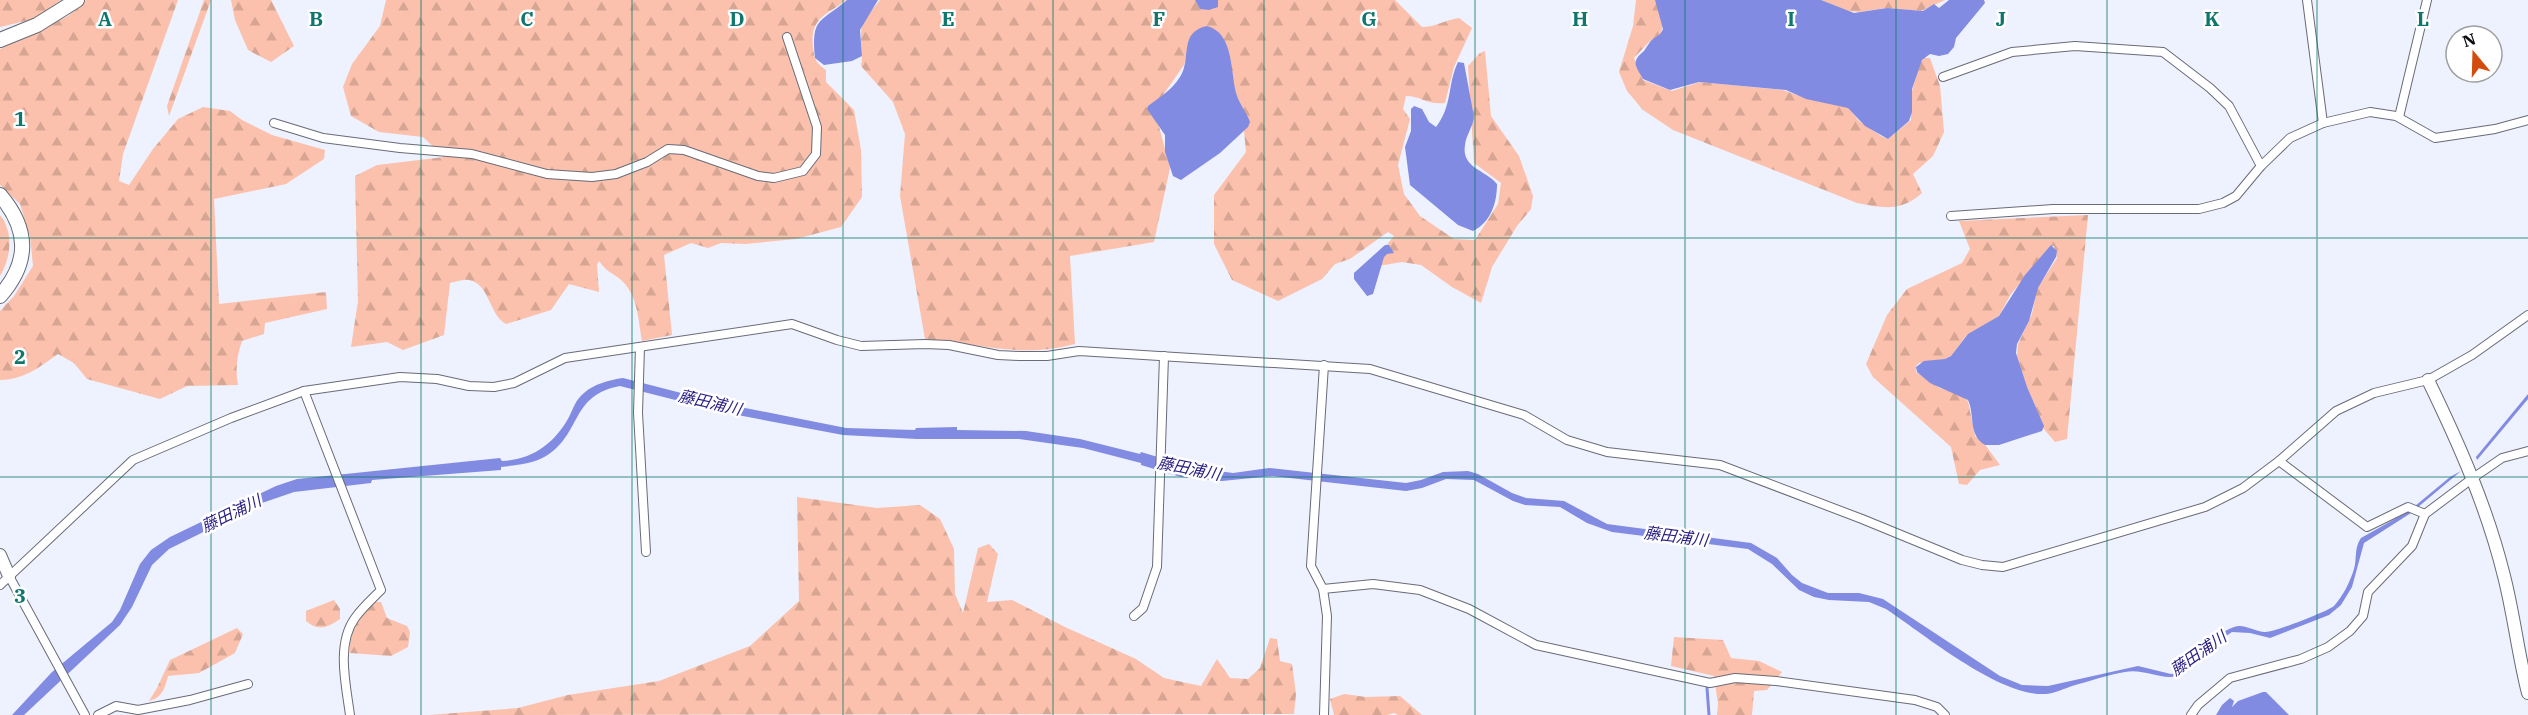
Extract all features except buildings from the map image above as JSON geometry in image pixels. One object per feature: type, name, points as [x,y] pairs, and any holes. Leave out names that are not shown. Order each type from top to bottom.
[{"type":"main road","points":[[0,40],[37,25],[77,0]]},
{"type":"main road","points":[[0,195],[12,210],[20,226],[22,245],[21,266],[0,296]]},
{"type":"street","points":[[2399,117],[2427,0]]},
{"type":"street","points":[[2308,2],[2323,123]]},
{"type":"street","points":[[274,123],[323,138],[472,154],[548,174],[592,177],[616,174],[647,162],[668,149],[684,150],[758,176],[774,178],[803,171],[816,154],[817,127],[787,37]]},
{"type":"street","points":[[1943,77],[2012,52],[2075,46],[2163,52],[2210,87],[2229,106],[2261,166]]},
{"type":"street","points":[[1951,216],[2053,209],[2199,209],[2223,203],[2236,195],[2290,138],[2323,123],[2370,112],[2399,117],[2435,138],[2495,129],[2528,120]]},
{"type":"street","points":[[4,581],[133,460],[231,418],[304,391],[400,377],[437,379],[470,386],[494,387],[514,383],[565,358],[792,324],[861,346],[950,345],[998,355],[1047,356],[1079,351],[1370,369],[1524,415],[1567,440],[1607,452],[1720,465],[1962,560],[2003,567],[2205,507],[2243,488],[2279,461],[2336,411],[2374,393],[2428,380],[2472,355],[2528,315]]},
{"type":"street","points":[[640,347],[638,413],[646,552]]},
{"type":"street","points":[[1134,616],[1143,608],[1157,567],[1164,356]]},
{"type":"street","points":[[1324,365],[1311,566],[1323,589],[1327,616],[1324,715]]},
{"type":"street","points":[[2428,380],[2473,478],[2490,526],[2505,577],[2519,659],[2528,693]]},
{"type":"street","points":[[304,391],[381,590],[354,618],[345,636],[345,682],[350,715]]},
{"type":"street","points":[[2191,715],[2198,705],[2230,678],[2301,659],[2328,647],[2350,631],[2363,616],[2368,592],[2412,546],[2422,513],[2502,458],[2528,451]]},
{"type":"street","points":[[2279,461],[2367,527],[2408,507],[2422,513]]},
{"type":"street","points":[[0,555],[4,581],[85,715]]},
{"type":"street","points":[[1323,589],[1373,584],[1420,590],[1469,609],[1536,645],[1710,683],[1735,678],[1776,681],[1915,700],[1937,707],[1945,715]]},
{"type":"street","points":[[98,715],[116,706],[138,710],[190,700],[248,684]]},
{"type":"green space","points":[[0,0],[61,0],[34,19],[0,27]]},
{"type":"green space","points":[[86,0],[178,0],[123,154],[119,181],[129,185],[153,149],[178,119],[203,107],[230,111],[242,120],[272,135],[325,150],[324,159],[286,184],[214,199],[219,304],[326,292],[327,309],[265,323],[264,334],[242,341],[237,363],[238,385],[187,386],[160,399],[87,379],[74,363],[58,354],[24,375],[0,380],[0,311],[14,296],[33,266],[30,236],[20,204],[0,185],[0,49],[68,16]]},
{"type":"green space","points":[[204,0],[211,0],[169,116],[167,106]]},
{"type":"green space","points":[[231,0],[271,0],[294,46],[271,62],[248,50],[235,20]]},
{"type":"green space","points":[[386,0],[846,0],[817,23],[814,29],[813,47],[816,60],[826,70],[826,82],[854,110],[861,150],[862,197],[841,227],[796,239],[745,244],[721,243],[708,248],[691,243],[664,255],[672,335],[642,341],[634,299],[626,285],[599,261],[597,265],[599,292],[569,284],[551,310],[506,324],[500,320],[481,287],[469,280],[462,280],[450,283],[444,335],[403,350],[387,342],[351,347],[358,301],[355,176],[377,165],[444,157],[423,137],[379,132],[351,116],[343,87],[352,64],[380,26]]},
{"type":"green space","points":[[880,0],[1395,0],[1422,27],[1459,18],[1472,28],[1454,67],[1445,103],[1433,103],[1406,96],[1403,109],[1410,119],[1398,165],[1404,194],[1420,216],[1454,239],[1475,240],[1498,204],[1501,183],[1474,163],[1468,66],[1480,53],[1485,51],[1491,116],[1519,156],[1533,196],[1531,209],[1517,226],[1492,267],[1481,303],[1452,287],[1421,265],[1402,262],[1378,266],[1381,252],[1394,236],[1388,232],[1350,259],[1335,264],[1322,279],[1278,301],[1232,280],[1214,244],[1214,195],[1246,152],[1243,120],[1191,37],[1184,65],[1154,108],[1170,168],[1154,242],[1070,256],[1075,344],[1035,350],[1017,350],[925,339],[900,196],[905,134],[893,102],[861,66],[863,23]]},
{"type":"green space","points":[[1636,0],[1656,0],[1663,25],[1660,36],[1650,41],[1634,58],[1643,80],[1672,91],[1700,82],[1783,90],[1802,97],[1848,107],[1859,121],[1888,139],[1911,120],[1911,95],[1919,65],[1924,58],[1930,58],[1940,86],[1944,132],[1933,156],[1913,174],[1922,193],[1899,206],[1883,207],[1857,203],[1673,130],[1643,110],[1627,91],[1619,72],[1633,26]]},
{"type":"green space","points":[[1821,0],[1945,0],[1921,11],[1886,8],[1860,12],[1846,11]]},
{"type":"green space","points":[[0,215],[9,237],[9,254],[0,276]]},
{"type":"green space","points":[[2088,215],[2067,439],[2055,442],[2043,428],[2017,357],[2018,344],[2032,314],[2037,289],[2057,258],[2054,246],[2051,246],[2011,294],[1999,316],[1966,336],[1952,355],[1946,359],[1919,363],[1916,366],[1916,372],[1940,388],[1961,394],[1968,401],[1975,436],[1986,446],[2000,465],[1980,470],[1967,485],[1959,484],[1951,447],[1873,377],[1866,364],[1887,315],[1907,289],[1962,263],[1970,249],[1959,221]]},
{"type":"green space","points":[[797,497],[877,508],[920,505],[940,519],[954,549],[955,594],[963,613],[978,548],[989,544],[998,554],[987,602],[1012,600],[1136,659],[1164,678],[1201,686],[1217,659],[1230,678],[1248,679],[1260,668],[1270,638],[1277,639],[1280,661],[1292,664],[1296,694],[1294,714],[429,715],[518,708],[568,695],[659,681],[750,646],[799,601]]},
{"type":"green space","points":[[334,600],[340,609],[340,619],[323,627],[306,621],[306,611]]},
{"type":"green space","points":[[373,602],[381,602],[387,618],[407,626],[410,632],[408,647],[391,656],[350,653],[353,631]]},
{"type":"green space","points":[[237,628],[243,634],[235,653],[199,673],[168,676],[160,695],[149,701],[170,660]]},
{"type":"green space","points":[[1674,637],[1723,640],[1731,658],[1759,661],[1782,672],[1767,690],[1754,691],[1752,715],[1717,715],[1718,704],[1714,676],[1671,666]]},
{"type":"green space","points":[[1344,694],[1366,697],[1400,696],[1422,715],[1394,713],[1334,715],[1330,699]]},
{"type":"water","points":[[847,0],[878,0],[860,30],[862,56],[852,61],[824,65],[815,58],[816,28],[819,22]]},
{"type":"water","points":[[1195,0],[1218,0],[1218,7],[1209,10],[1200,9]]},
{"type":"water","points":[[1655,0],[1821,0],[1854,13],[1887,8],[1923,11],[1934,4],[1939,8],[1949,0],[1984,0],[1985,3],[1956,38],[1954,47],[1948,54],[1939,56],[1930,54],[1922,60],[1912,89],[1912,112],[1909,121],[1888,139],[1865,126],[1848,108],[1806,99],[1786,90],[1699,82],[1670,90],[1643,79],[1636,67],[1637,58],[1663,29]]},
{"type":"water","points":[[1207,26],[1216,30],[1223,37],[1230,56],[1237,96],[1250,122],[1248,127],[1220,153],[1181,180],[1173,176],[1165,152],[1165,135],[1147,109],[1177,82],[1183,70],[1192,34]]},
{"type":"water","points":[[1458,62],[1464,63],[1474,117],[1466,141],[1465,153],[1470,164],[1497,184],[1496,198],[1489,217],[1473,231],[1458,225],[1410,185],[1405,147],[1411,131],[1411,109],[1414,106],[1422,109],[1429,122],[1436,127],[1441,119],[1448,103],[1452,79]]},
{"type":"water","points":[[1385,245],[1389,245],[1394,253],[1384,257],[1373,294],[1367,296],[1354,279],[1354,273]]},
{"type":"water","points":[[2051,245],[2057,251],[2056,257],[2038,288],[2029,321],[2017,344],[2016,353],[2027,387],[2044,426],[2042,431],[1999,445],[1985,445],[1976,436],[1968,400],[1930,383],[1917,372],[1916,367],[1924,361],[1945,359],[1951,356],[1968,334],[1999,316],[2025,275]]},
{"type":"water","name":"藤田浦川","points":[[623,378],[720,403],[846,428],[915,430],[916,428],[957,427],[957,430],[1026,431],[1080,439],[1140,454],[1141,452],[1181,464],[1181,466],[1233,473],[1269,468],[1406,483],[1443,472],[1468,471],[1526,498],[1564,501],[1607,524],[1751,543],[1777,558],[1802,583],[1828,593],[1859,593],[1883,599],[2000,676],[2022,685],[2048,686],[2138,666],[2171,674],[2176,673],[2210,641],[2234,627],[2242,626],[2265,632],[2330,609],[2348,584],[2354,569],[2356,549],[2361,538],[2409,511],[2450,477],[2461,471],[2411,513],[2364,543],[2352,587],[2341,605],[2329,615],[2270,638],[2250,633],[2232,632],[2213,645],[2184,674],[2177,676],[2125,672],[2046,694],[2007,686],[1985,675],[1886,609],[1869,602],[1814,597],[1799,590],[1772,564],[1748,549],[1612,532],[1587,523],[1560,507],[1525,505],[1513,501],[1474,480],[1446,479],[1406,491],[1272,476],[1222,481],[1181,477],[1141,465],[1141,463],[1083,448],[1019,439],[917,439],[843,435],[727,413],[620,386],[592,398],[584,406],[566,437],[546,456],[536,461],[501,467],[501,470],[372,480],[371,483],[294,492],[262,503],[169,549],[152,565],[132,607],[120,625],[24,715],[12,715],[52,672],[112,622],[120,610],[140,564],[151,550],[170,537],[276,486],[297,479],[500,458],[502,461],[513,460],[523,457],[542,448],[557,435],[581,395],[592,387]]},
{"type":"water","points":[[2528,394],[2528,399],[2477,460],[2476,457]]},
{"type":"water","points":[[2266,692],[2289,715],[2216,715],[2230,698],[2234,701],[2232,707],[2238,701]]},
{"type":"waterway","points":[[1707,688],[1709,715]]}]
